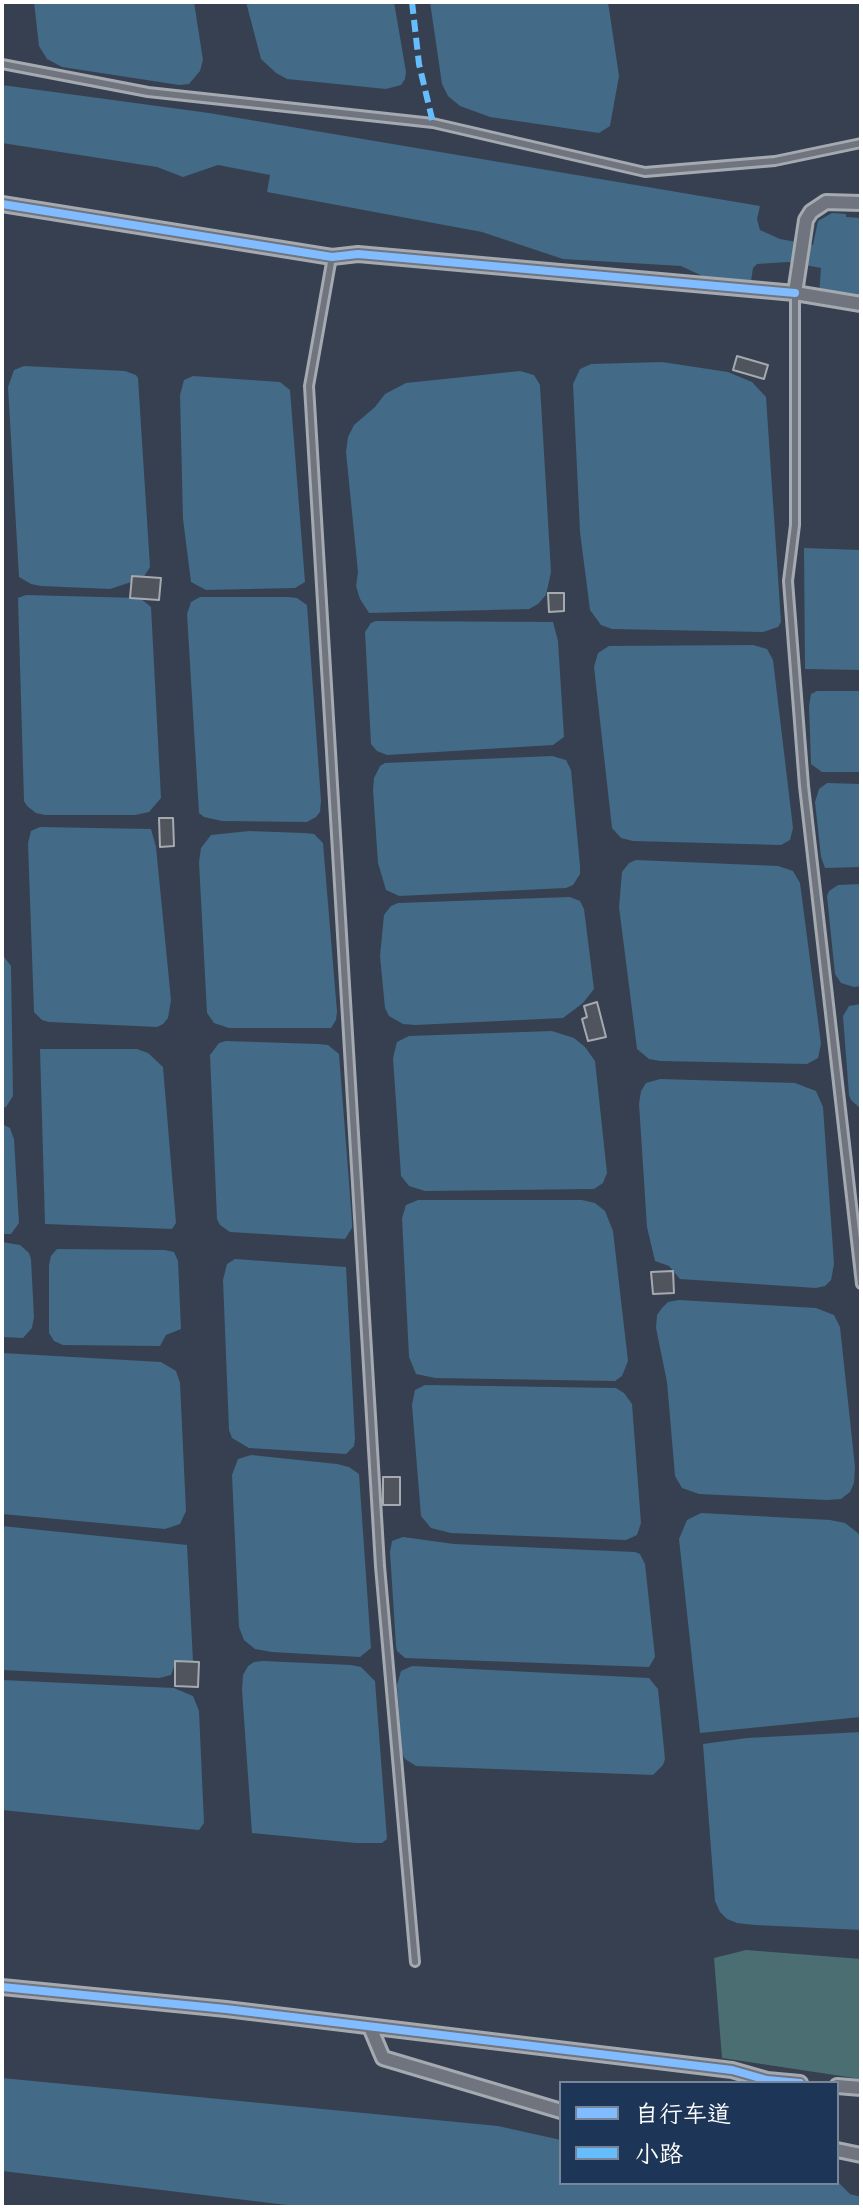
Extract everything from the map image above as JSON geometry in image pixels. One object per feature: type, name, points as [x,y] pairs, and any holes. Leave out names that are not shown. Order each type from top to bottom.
[{"type":"street","points":[[797,274],[806,220],[817,206],[826,202],[861,203]]},
{"type":"street","points":[[2,204],[332,257],[358,254],[795,293],[861,304]]},
{"type":"street","points":[[2,1987],[732,2070],[751,2079],[778,2081]]},
{"type":"street","points":[[370,2027],[383,2058],[559,2110]]},
{"type":"street","points":[[839,2086],[861,2088]]},
{"type":"street","points":[[839,2150],[861,2155]]},
{"type":"lane","points":[[2,64],[148,92],[433,123],[645,172],[775,161],[861,143]]},
{"type":"lane","points":[[332,257],[309,386],[380,1566],[415,1962]]},
{"type":"lane","points":[[797,274],[795,525],[788,581],[804,786],[861,1284]]},
{"type":"green space","points":[[746,1950],[861,1959],[861,2079],[722,2058],[714,1958]]},
{"type":"water","points":[[34,2],[194,2],[203,60],[200,71],[189,84],[179,85],[62,67],[47,59],[39,46]]},
{"type":"water","points":[[246,2],[394,2],[405,79],[401,85],[386,89],[287,79],[261,59]]},
{"type":"water","points":[[430,2],[608,2],[619,76],[610,126],[599,133],[490,117],[460,106],[448,96],[442,84]]},
{"type":"water","points":[[2,85],[209,113],[760,206],[757,219],[760,230],[780,239],[813,245],[818,221],[832,213],[846,214],[846,217],[861,218],[861,302],[819,296],[821,268],[788,262],[757,264],[753,268],[750,288],[713,281],[681,266],[563,259],[482,232],[267,192],[270,175],[218,165],[183,177],[157,167],[2,143]]},
{"type":"water","points":[[662,362],[728,372],[752,382],[766,397],[781,622],[778,627],[763,632],[612,629],[601,625],[590,610],[580,532],[573,384],[580,369],[591,364]]},
{"type":"water","points":[[24,366],[125,371],[138,378],[150,567],[143,578],[110,589],[41,586],[19,577],[8,387],[14,370]]},
{"type":"water","points":[[520,371],[534,375],[540,385],[551,572],[546,595],[529,609],[369,613],[356,586],[358,572],[346,452],[354,425],[385,394],[406,383]]},
{"type":"water","points":[[193,376],[280,382],[290,390],[305,582],[295,588],[206,590],[191,582],[183,519],[180,395],[184,380]]},
{"type":"water","points":[[804,548],[861,550],[861,670],[805,669]]},
{"type":"water","points":[[26,595],[140,598],[151,607],[161,798],[149,812],[135,815],[45,815],[36,813],[24,801],[18,598]]},
{"type":"water","points":[[200,597],[288,597],[297,598],[307,605],[321,801],[320,812],[307,822],[222,821],[199,813],[187,614],[191,602]]},
{"type":"water","points":[[376,621],[553,622],[558,641],[564,737],[553,745],[387,755],[377,751],[371,744],[365,632]]},
{"type":"water","points":[[753,645],[767,649],[773,660],[793,828],[790,840],[781,845],[633,841],[621,838],[612,828],[594,667],[598,653],[609,646]]},
{"type":"water","points":[[817,691],[861,691],[861,772],[822,772],[811,764],[809,706],[811,694]]},
{"type":"water","points":[[552,756],[566,760],[571,770],[580,866],[580,874],[573,885],[566,888],[399,896],[386,890],[378,863],[373,790],[380,766],[385,763]]},
{"type":"water","points":[[827,783],[861,784],[861,867],[825,868],[815,802],[819,789]]},
{"type":"water","points":[[40,827],[151,829],[156,847],[171,1000],[168,1018],[163,1024],[157,1027],[49,1022],[34,1012],[28,843],[31,831]]},
{"type":"water","points":[[249,831],[314,834],[323,843],[337,1012],[331,1028],[229,1028],[214,1023],[207,1013],[199,862],[201,848],[211,835]]},
{"type":"water","points":[[636,860],[778,866],[793,871],[800,883],[821,1044],[818,1058],[807,1064],[660,1061],[649,1059],[637,1049],[619,907],[622,872]]},
{"type":"water","points":[[861,884],[861,986],[854,987],[841,983],[835,974],[827,896],[838,885]]},
{"type":"water","points":[[570,897],[580,901],[584,909],[594,989],[583,1003],[563,1018],[415,1025],[403,1024],[389,1016],[385,1008],[380,956],[384,915],[391,906],[398,903]]},
{"type":"water","points":[[2,954],[11,966],[13,1096],[2,1108]]},
{"type":"water","points":[[861,1004],[861,1109],[849,1095],[843,1016],[849,1006]]},
{"type":"water","points":[[552,1031],[574,1038],[595,1061],[607,1173],[603,1183],[594,1189],[425,1191],[409,1186],[401,1176],[393,1058],[397,1042],[409,1036]]},
{"type":"water","points":[[219,1043],[328,1045],[339,1054],[352,1221],[352,1228],[345,1239],[230,1232],[220,1225],[217,1219],[210,1055]]},
{"type":"water","points":[[40,1049],[137,1049],[148,1053],[163,1067],[176,1223],[172,1229],[45,1224]]},
{"type":"water","points":[[660,1079],[795,1083],[816,1091],[823,1107],[834,1264],[831,1280],[825,1286],[816,1288],[680,1279],[669,1266],[655,1261],[647,1227],[639,1104],[646,1083]]},
{"type":"water","points":[[2,1124],[10,1128],[14,1139],[19,1223],[11,1234],[2,1234]]},
{"type":"water","points":[[418,1200],[582,1200],[595,1203],[605,1211],[613,1231],[628,1361],[622,1376],[615,1381],[435,1378],[416,1374],[409,1357],[402,1218],[406,1205]]},
{"type":"water","points":[[2,1242],[20,1245],[31,1259],[34,1317],[32,1328],[23,1338],[2,1337]]},
{"type":"water","points":[[57,1249],[174,1252],[178,1261],[181,1329],[166,1335],[160,1346],[63,1345],[54,1341],[49,1333],[49,1265]]},
{"type":"water","points":[[235,1259],[346,1267],[355,1439],[354,1446],[346,1454],[249,1448],[232,1438],[229,1430],[223,1280],[227,1264]]},
{"type":"water","points":[[679,1300],[816,1308],[834,1315],[840,1327],[855,1467],[850,1492],[841,1499],[827,1500],[699,1494],[682,1488],[675,1476],[667,1382],[656,1328],[657,1315],[662,1308],[668,1302]]},
{"type":"water","points":[[2,1353],[161,1362],[176,1371],[180,1383],[186,1511],[180,1524],[165,1529],[2,1514]]},
{"type":"water","points":[[425,1385],[616,1388],[624,1393],[632,1404],[641,1523],[637,1535],[626,1540],[451,1533],[431,1528],[421,1516],[412,1405],[415,1390]]},
{"type":"water","points":[[251,1455],[337,1464],[359,1474],[371,1648],[360,1657],[272,1652],[255,1649],[244,1640],[239,1627],[232,1475],[238,1459]]},
{"type":"water","points":[[701,1513],[830,1520],[845,1523],[858,1533],[861,1539],[861,1717],[700,1733],[679,1539],[687,1520]]},
{"type":"water","points":[[2,1526],[187,1545],[193,1661],[176,1661],[171,1675],[159,1678],[2,1670]]},
{"type":"water","points":[[403,1537],[454,1544],[640,1554],[645,1564],[655,1657],[649,1667],[405,1658],[396,1646],[390,1552],[392,1541]]},
{"type":"water","points":[[263,1661],[351,1665],[361,1667],[375,1681],[387,1839],[382,1843],[252,1833],[242,1690],[243,1675],[248,1666]]},
{"type":"water","points":[[412,1666],[649,1678],[658,1689],[663,1765],[653,1775],[416,1766],[402,1753],[397,1685],[401,1671]]},
{"type":"water","points":[[2,1680],[174,1688],[193,1696],[199,1711],[204,1823],[199,1830],[2,1810]]},
{"type":"water","points":[[861,1732],[861,1930],[755,1925],[727,1919],[715,1901],[703,1744],[747,1738]]},
{"type":"water","points":[[2,2078],[498,2126],[559,2140],[559,2185],[839,2183],[850,2194],[861,2197],[861,2207],[304,2207],[2,2171]]},
{"type":"building","points":[[737,356],[768,365],[764,379],[733,370]]},
{"type":"building","points":[[132,576],[161,578],[159,600],[130,598]]},
{"type":"building","points":[[548,593],[564,593],[564,611],[549,612]]},
{"type":"building","points":[[159,818],[173,818],[174,846],[160,847]]},
{"type":"building","points":[[597,1002],[606,1037],[588,1041],[582,1019],[587,1017],[584,1006]]},
{"type":"building","points":[[673,1271],[674,1293],[653,1294],[651,1272]]},
{"type":"building","points":[[383,1477],[400,1477],[400,1505],[383,1505]]},
{"type":"building","points":[[175,1661],[199,1662],[198,1687],[175,1686]]},
{"type":"marked path","points":[[412,2],[419,64],[433,123]]},
{"type":"cycle path","points":[[2,204],[332,257],[358,254],[795,293]]},
{"type":"cycle path","points":[[2,1987],[226,2009],[732,2070],[778,2081]]}]
